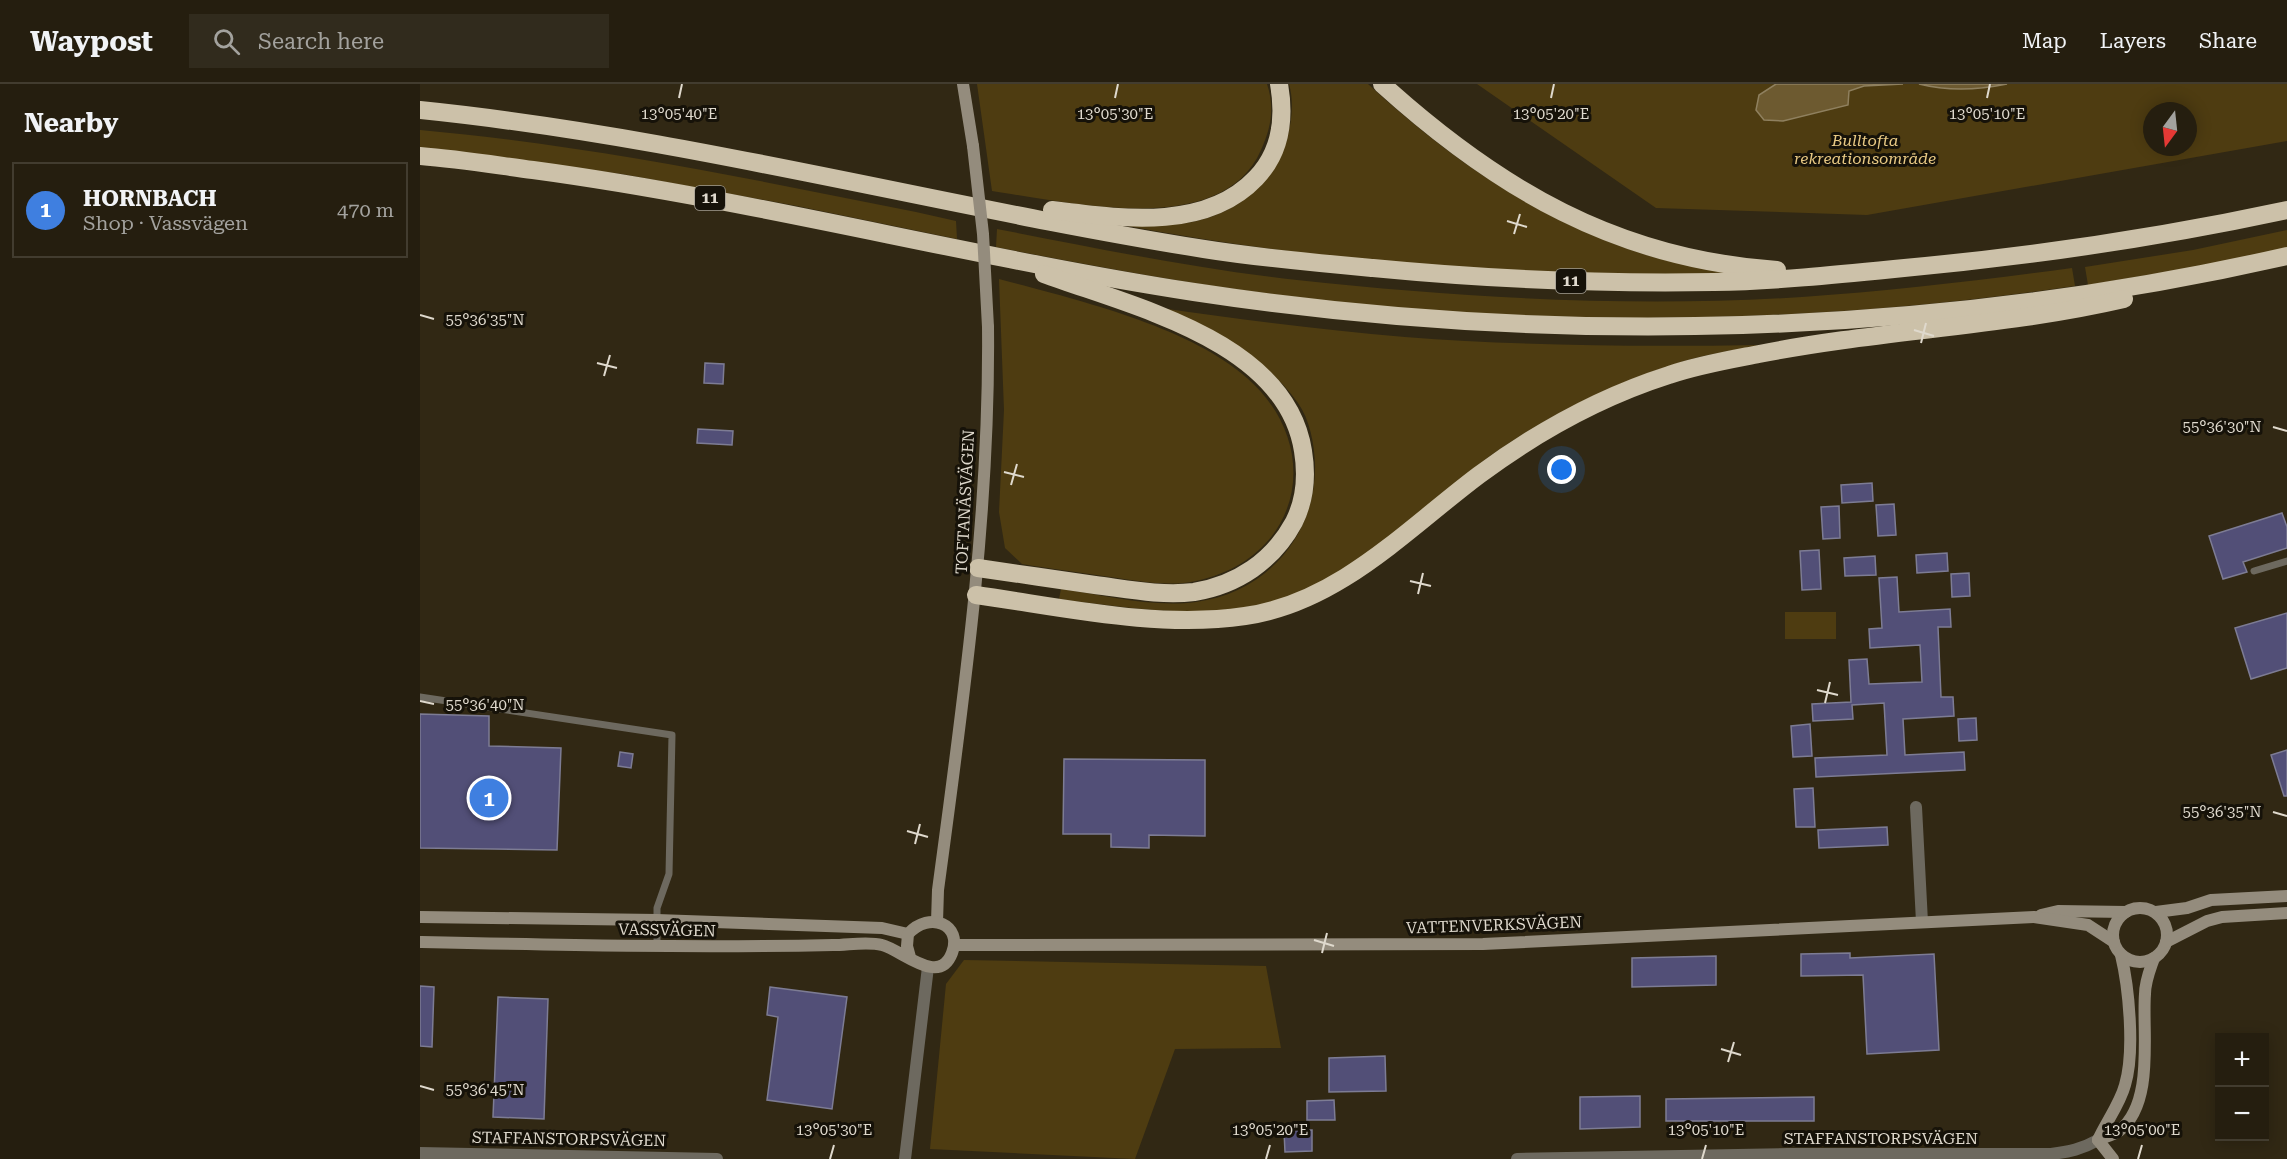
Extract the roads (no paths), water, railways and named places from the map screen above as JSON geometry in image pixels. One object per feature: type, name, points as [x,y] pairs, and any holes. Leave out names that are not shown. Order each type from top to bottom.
[{"type":"highway","points":[[858,182],[945,192],[1094,215],[1150,217],[1195,213],[1233,198],[1248,187],[1272,158],[1282,119],[1279,84]]},
{"type":"highway","points":[[1382,84],[1462,150],[1512,185],[1578,221],[1625,240],[1694,259],[1765,269],[1826,271],[1925,266]]},
{"type":"highway","name":"11","points":[[420,110],[548,125],[692,149],[1206,250],[1431,273],[1543,280],[1716,282],[1820,277],[2105,245],[2287,210]]},
{"type":"highway","name":"11","points":[[420,156],[622,182],[796,214],[997,257],[1194,292],[1327,309],[1438,319],[1629,327],[1781,323],[1899,315],[2125,288],[2287,256]]},
{"type":"highway","points":[[978,568],[1165,593],[1193,592],[1214,587],[1235,581],[1257,566],[1288,534],[1297,516],[1305,480],[1302,445],[1287,404],[1268,381],[1236,355],[1168,319],[997,257]]},
{"type":"highway","points":[[976,595],[1099,612],[1173,619],[1223,618],[1268,612],[1315,594],[1352,573],[1486,470],[1551,426],[1591,406],[1649,382],[1709,363],[1784,348],[1846,338],[2063,312],[2133,296],[2209,273]]},
{"type":"street","name":"TOFTANÄSVÄGEN","points":[[937,922],[938,890],[976,595],[984,473],[988,327],[984,244],[973,146],[963,84]]},
{"type":"street","points":[[1916,807],[1922,922]]},
{"type":"street","points":[[2098,1140],[2120,1098],[2128,1072],[2130,1046],[2127,986],[2121,955],[2114,942],[2113,930],[2117,920],[2126,912],[2141,908],[2156,912],[2187,908],[2211,900],[2287,896]]},
{"type":"street","name":"VATTENVERKSVÄGEN","points":[[2034,917],[2058,910],[2126,912]]},
{"type":"street","points":[[2121,955],[2138,962],[2154,958],[2161,952],[2166,942],[2167,932],[2164,922],[2156,912]]},
{"type":"street","points":[[2166,942],[2207,921],[2222,917],[2287,913]]},
{"type":"street","name":"VASSVÄGEN","points":[[420,917],[657,920],[882,928],[908,934]]},
{"type":"street","name":"VATTENVERKSVÄGEN","points":[[954,945],[1483,944],[2034,917],[2088,925],[2114,942]]},
{"type":"street","points":[[937,922],[946,926],[951,932],[954,945],[947,961],[936,967],[928,968],[910,957],[908,934],[920,923],[937,922]]},
{"type":"street","name":"VASSVÄGEN","points":[[420,942],[657,947],[881,944],[910,957]]},
{"type":"street","points":[[2098,1140],[2118,1131],[2126,1124],[2140,1093],[2145,1066],[2145,985],[2154,958]]},
{"type":"street","points":[[905,1159],[928,968]]},
{"type":"street","points":[[2098,1140],[2113,1159]]},
{"type":"street","name":"STAFFANSTORPSVÄGEN","points":[[1517,1159],[2051,1154],[2071,1152],[2098,1140]]},
{"type":"street","name":"STAFFANSTORPSVÄGEN","points":[[420,1153],[717,1159]]},
{"type":"lane","points":[[2254,571],[2287,561]]},
{"type":"lane","points":[[420,696],[672,735],[669,874],[657,908],[657,947]]},
{"type":"place","name":"HORNBACH","points":[[489,798]]},
{"type":"park label","name":"Bulltofta rekreationsområde","points":[[1865,149]]}]
